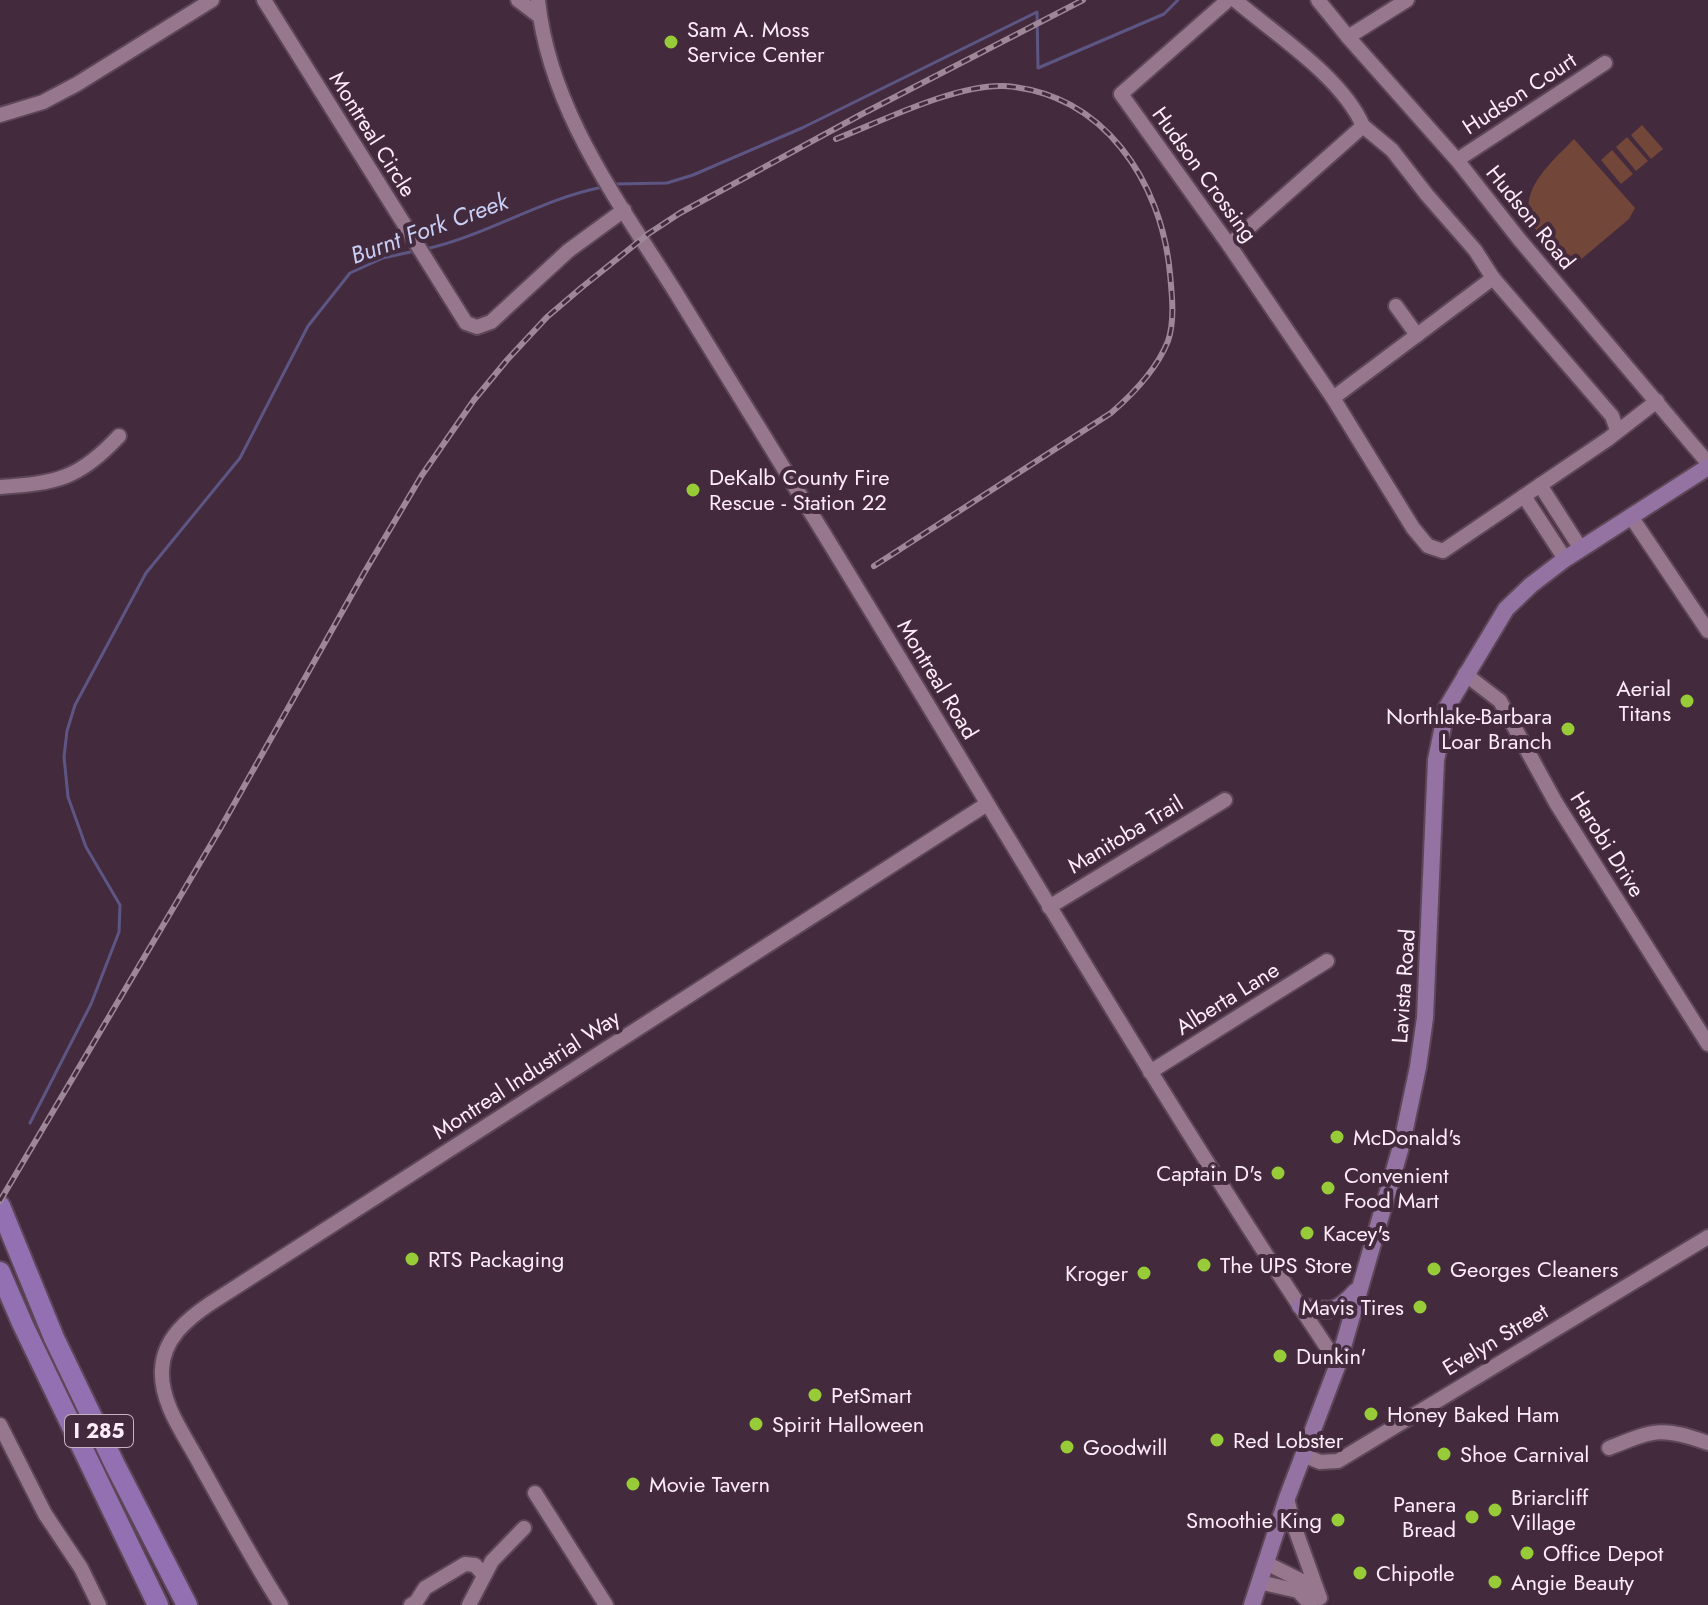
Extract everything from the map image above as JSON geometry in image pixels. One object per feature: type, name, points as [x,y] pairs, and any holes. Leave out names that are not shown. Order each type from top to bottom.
[{"type":"highway","name":"I 285","points":[[0,1206],[54,1338],[115,1465],[188,1605]]},
{"type":"highway","name":"I 285","points":[[1,1275],[158,1605]]},
{"type":"main road","name":"Lavista Road","points":[[1252,1605],[1287,1498],[1338,1364],[1402,1143],[1418,1067],[1429,951],[1436,760],[1447,707],[1506,609],[1531,585],[1565,559],[1632,518],[1708,465]]},
{"type":"main road","points":[[1300,1306],[1335,1310],[1360,1286]]},
{"type":"street","points":[[0,115],[43,102],[77,84],[212,0]]},
{"type":"street","name":"Montreal Circle","points":[[264,0],[466,323],[477,327],[491,322],[568,251],[624,210]]},
{"type":"street","points":[[518,0],[539,16]]},
{"type":"street","name":"Montreal Road","points":[[538,0],[539,16],[558,91],[610,188],[930,707],[1150,1072],[1338,1364]]},
{"type":"street","name":"Hudson Crossing","points":[[1228,0],[1121,94],[1333,398],[1413,528],[1428,546],[1443,551],[1608,439],[1657,401]]},
{"type":"street","points":[[1235,0],[1338,86],[1355,108],[1363,126],[1392,150],[1475,250],[1493,278],[1612,416],[1617,430]]},
{"type":"street","name":"Hudson Road","points":[[1318,0],[1457,160],[1708,465]]},
{"type":"street","points":[[1348,37],[1407,0]]},
{"type":"street","name":"Hudson Court","points":[[1457,160],[1605,63]]},
{"type":"street","points":[[1229,245],[1363,126]]},
{"type":"street","points":[[1333,398],[1493,278]]},
{"type":"street","points":[[1396,306],[1417,335]]},
{"type":"street","points":[[0,487],[48,483],[69,475],[95,461],[119,436]]},
{"type":"street","points":[[1540,485],[1581,549]]},
{"type":"street","points":[[1524,496],[1565,559]]},
{"type":"street","points":[[1632,518],[1708,631]]},
{"type":"street","name":"Harobi Drive","points":[[1465,674],[1500,701],[1556,803],[1708,1044]]},
{"type":"street","name":"Manitoba Trail","points":[[1049,907],[1225,800]]},
{"type":"street","name":"Montreal Industrial Way","points":[[281,1605],[249,1554],[165,1394],[162,1369],[168,1347],[179,1327],[196,1313],[987,804]]},
{"type":"street","name":"Alberta Lane","points":[[1150,1072],[1327,961]]},
{"type":"street","name":"Evelyn Street","points":[[1303,1455],[1320,1462],[1338,1461],[1708,1237]]},
{"type":"street","points":[[0,1425],[45,1514],[81,1568],[99,1605]]},
{"type":"street","points":[[1609,1448],[1654,1430],[1708,1443]]},
{"type":"street","points":[[535,1493],[606,1605]]},
{"type":"street","points":[[1287,1498],[1318,1603]]},
{"type":"street","points":[[469,1605],[483,1574],[501,1549],[524,1528]]},
{"type":"street","points":[[1266,1563],[1306,1583],[1318,1603]]},
{"type":"street","points":[[411,1605],[425,1588],[465,1564],[475,1565],[483,1574]]},
{"type":"street","points":[[1259,1582],[1298,1591],[1318,1603]]},
{"type":"shaded area","points":[[1642,125],[1663,149],[1651,159],[1631,135]]},
{"type":"shaded area","points":[[1627,137],[1648,161],[1636,171],[1616,147]]},
{"type":"shaded area","points":[[1574,139],[1635,208],[1629,219],[1572,267],[1536,230],[1530,217],[1529,204],[1537,180]]},
{"type":"shaded area","points":[[1612,150],[1633,174],[1621,184],[1601,160]]},
{"type":"waterway","name":"Burnt Fork Creek","points":[[615,184],[667,183],[693,175],[802,128],[1037,12],[1038,68],[1164,14],[1178,0]]},
{"type":"waterway","name":"Burnt Fork Creek","points":[[426,249],[471,235],[558,200],[603,187]]},
{"type":"waterway","name":"Burnt Fork Creek","points":[[30,1123],[91,1004],[119,932],[120,905],[86,847],[68,797],[64,757],[67,731],[75,705],[146,573],[240,458],[308,326],[350,273],[383,258],[415,251]]},
{"type":"railway","points":[[0,1201],[220,829],[422,475],[474,400],[507,360],[547,317],[581,288],[648,234],[680,213],[862,114],[1083,0]]},
{"type":"railway","points":[[836,139],[919,105],[985,87],[1004,86],[1039,92],[1071,105],[1098,124],[1121,148],[1140,176],[1155,207],[1165,240],[1171,282],[1172,317],[1168,341],[1151,371],[1128,398],[1111,413],[874,566]]},
{"type":"place","name":"Sam A. Moss Service Center","points":[[671,42]]},
{"type":"place","name":"DeKalb County Fire Rescue - Station 22","points":[[693,490]]},
{"type":"place","name":"Aerial Titans","points":[[1687,701]]},
{"type":"place","name":"Northlake-Barbara Loar Branch","points":[[1568,729]]},
{"type":"place","name":"McDonald's","points":[[1337,1137]]},
{"type":"place","name":"Captain D's","points":[[1278,1173]]},
{"type":"place","name":"Convenient Food Mart","points":[[1328,1188]]},
{"type":"place","name":"Kacey's","points":[[1307,1233]]},
{"type":"place","name":"RTS Packaging","points":[[412,1259]]},
{"type":"place","name":"The UPS Store","points":[[1204,1265]]},
{"type":"place","name":"Georges Cleaners","points":[[1434,1269]]},
{"type":"place","name":"Kroger","points":[[1144,1273]]},
{"type":"place","name":"Mavis Tires","points":[[1420,1307]]},
{"type":"place","name":"Dunkin'","points":[[1280,1356]]},
{"type":"place","name":"PetSmart","points":[[815,1395]]},
{"type":"place","name":"Honey Baked Ham","points":[[1371,1414]]},
{"type":"place","name":"Spirit Halloween","points":[[756,1424]]},
{"type":"place","name":"Red Lobster","points":[[1217,1440]]},
{"type":"place","name":"Goodwill","points":[[1067,1447]]},
{"type":"place","name":"Shoe Carnival","points":[[1444,1454]]},
{"type":"place","name":"Movie Tavern","points":[[633,1484]]},
{"type":"place","name":"Briarcliff Village","points":[[1495,1510]]},
{"type":"place","name":"Panera Bread","points":[[1472,1517]]},
{"type":"place","name":"Smoothie King","points":[[1338,1520]]},
{"type":"place","name":"Office Depot","points":[[1527,1553]]},
{"type":"place","name":"Chipotle","points":[[1360,1573]]},
{"type":"place","name":"Angie Beauty","points":[[1495,1582]]}]
